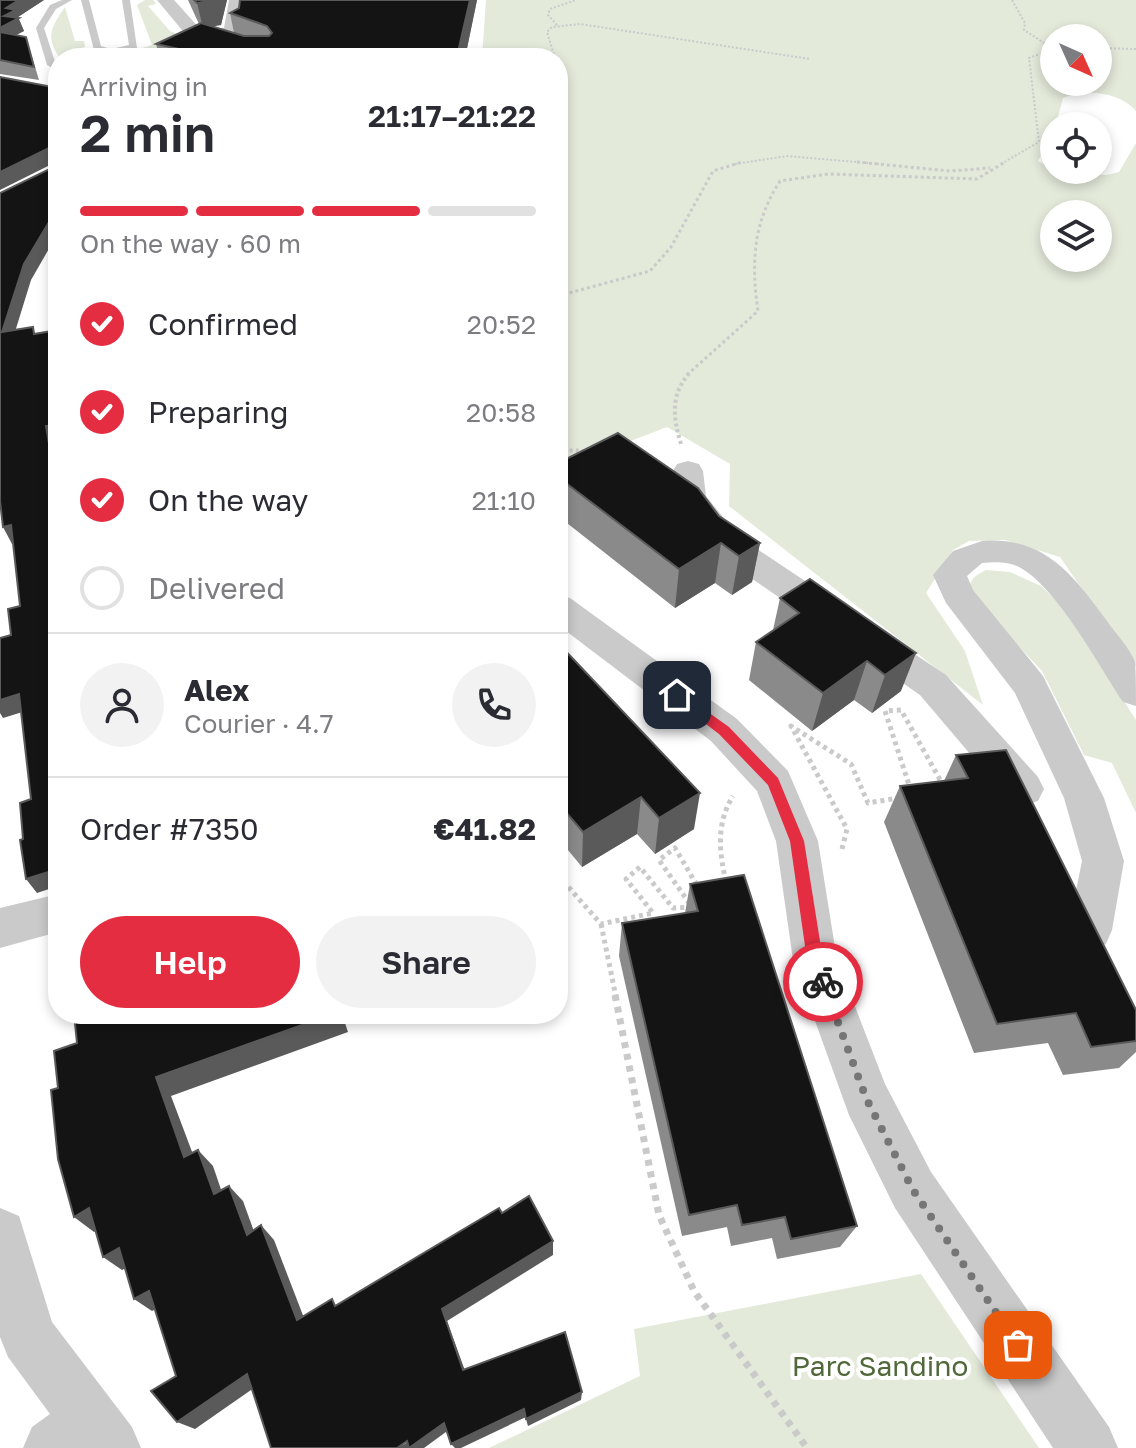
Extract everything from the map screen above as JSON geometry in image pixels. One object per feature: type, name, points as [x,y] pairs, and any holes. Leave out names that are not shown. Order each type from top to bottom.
[{"type":"street","points":[[165,0],[198,37],[240,48]]},
{"type":"street","points":[[180,48],[198,37],[232,32],[237,0]]},
{"type":"street","points":[[688,471],[690,497],[727,545],[933,685],[1023,787],[1036,815]]},
{"type":"street","points":[[1063,871],[1098,949],[1103,861],[1084,798],[1030,686],[958,595],[950,575],[963,558],[978,552],[1006,553],[1032,559],[1051,575],[1136,692]]},
{"type":"street","points":[[568,614],[724,730],[774,782],[797,841],[815,960],[866,1098],[913,1190],[1088,1448]]},
{"type":"street","points":[[0,928],[48,916]]},
{"type":"street","points":[[0,1235],[28,1337],[85,1439]]},
{"type":"lane","points":[[48,55],[40,28],[53,7],[68,0]]},
{"type":"lane","points":[[85,0],[97,48]]},
{"type":"lane","points":[[126,0],[134,46],[126,48]]},
{"type":"path","points":[[558,26],[549,18],[550,9],[576,0]]},
{"type":"path","points":[[1012,0],[1025,23],[1024,30],[1040,38]]},
{"type":"path","points":[[552,48],[547,32],[558,26],[580,24],[810,59]]},
{"type":"path","points":[[1112,48],[1136,51]]},
{"type":"path","points":[[688,471],[673,401],[696,363],[747,325],[758,311],[752,270],[756,223],[780,181],[828,174],[977,179],[1039,142],[1029,58],[1040,54]]},
{"type":"path","points":[[568,293],[650,271],[671,247],[713,171],[750,160],[787,156],[950,171],[991,168]]},
{"type":"path","points":[[568,451],[588,452]]},
{"type":"path","points":[[841,854],[847,829],[791,726],[851,764],[868,803],[912,795],[885,711],[901,710],[944,786],[956,784]]},
{"type":"path","points":[[728,890],[718,837],[723,809],[741,785]]},
{"type":"path","points":[[601,924],[653,913],[626,879],[640,867],[673,908],[692,907],[659,860],[675,848],[702,893]]},
{"type":"path","points":[[568,886],[601,924],[659,1215],[694,1291],[807,1448]]},
{"type":"green space","points":[[153,0],[156,4],[148,6],[170,31],[187,38],[171,48],[142,48],[152,45],[137,5]]},
{"type":"green space","points":[[486,0],[1136,0],[1136,111],[1112,96],[1112,24],[1040,24],[1040,96],[1069,96],[1063,98],[1059,112],[1040,112],[1038,161],[1040,184],[1112,184],[1112,174],[1119,172],[1136,143],[1136,667],[1060,557],[1005,540],[969,541],[953,550],[926,593],[965,651],[983,705],[729,506],[730,464],[667,427],[568,465],[568,48],[483,48]]},
{"type":"green space","points":[[65,7],[75,41],[84,41],[85,47],[54,48],[51,38],[56,21]]},
{"type":"green space","points":[[986,570],[1010,572],[1041,586],[1064,607],[1136,720],[1136,813],[1112,763],[1084,755],[1042,671],[968,593],[973,578]]},
{"type":"green space","name":"Parc Sandino","points":[[921,1274],[1039,1448],[489,1448],[640,1376],[634,1329]]},
{"type":"building","points":[[0,0],[19,0],[6,8],[16,10],[4,16],[19,18],[0,28]]},
{"type":"building","points":[[240,0],[470,0],[459,48],[174,48],[156,44],[201,23],[244,36],[269,36],[272,33],[267,26],[230,13],[239,8]]},
{"type":"building","points":[[0,32],[26,37],[34,67],[0,60]]},
{"type":"building","points":[[0,77],[48,86],[48,148],[0,172]]},
{"type":"building","points":[[48,170],[48,224],[24,264],[2,332],[33,327],[34,334],[48,332],[48,872],[26,879],[20,840],[23,839],[20,803],[31,799],[19,694],[0,700],[0,638],[11,635],[8,609],[20,606],[11,525],[3,527],[0,501],[0,193]]},
{"type":"building","points":[[618,433],[698,488],[719,516],[760,543],[739,556],[721,543],[679,569],[568,485],[568,458]]},
{"type":"building","points":[[810,579],[916,653],[885,675],[867,661],[823,693],[756,642],[799,613],[780,598]]},
{"type":"building","points":[[568,654],[700,793],[659,818],[641,797],[583,832],[568,815]]},
{"type":"building","points":[[1006,750],[1136,1010],[1136,1041],[1091,1047],[1076,1013],[997,1024],[900,786],[968,778],[956,755]]},
{"type":"building","points":[[744,875],[857,1226],[791,1239],[785,1217],[742,1225],[737,1205],[689,1215],[622,923],[698,911],[690,884]]},
{"type":"building","points":[[75,1024],[305,1024],[156,1077],[184,1157],[198,1150],[214,1194],[229,1186],[247,1235],[261,1225],[297,1320],[332,1299],[335,1306],[499,1208],[502,1213],[529,1196],[553,1241],[442,1309],[463,1370],[565,1332],[582,1392],[526,1419],[524,1409],[451,1444],[444,1423],[409,1448],[407,1441],[397,1448],[271,1448],[247,1374],[177,1422],[151,1391],[176,1376],[149,1291],[134,1299],[119,1248],[103,1257],[89,1208],[74,1217],[58,1159],[51,1090],[58,1088],[54,1051],[77,1043]]},
{"type":"way so far","points":[[823,982],[866,1098],[913,1190],[1018,1345]]},
{"type":"route","points":[[677,695],[724,730],[774,782],[797,841],[815,960],[823,982]]}]
